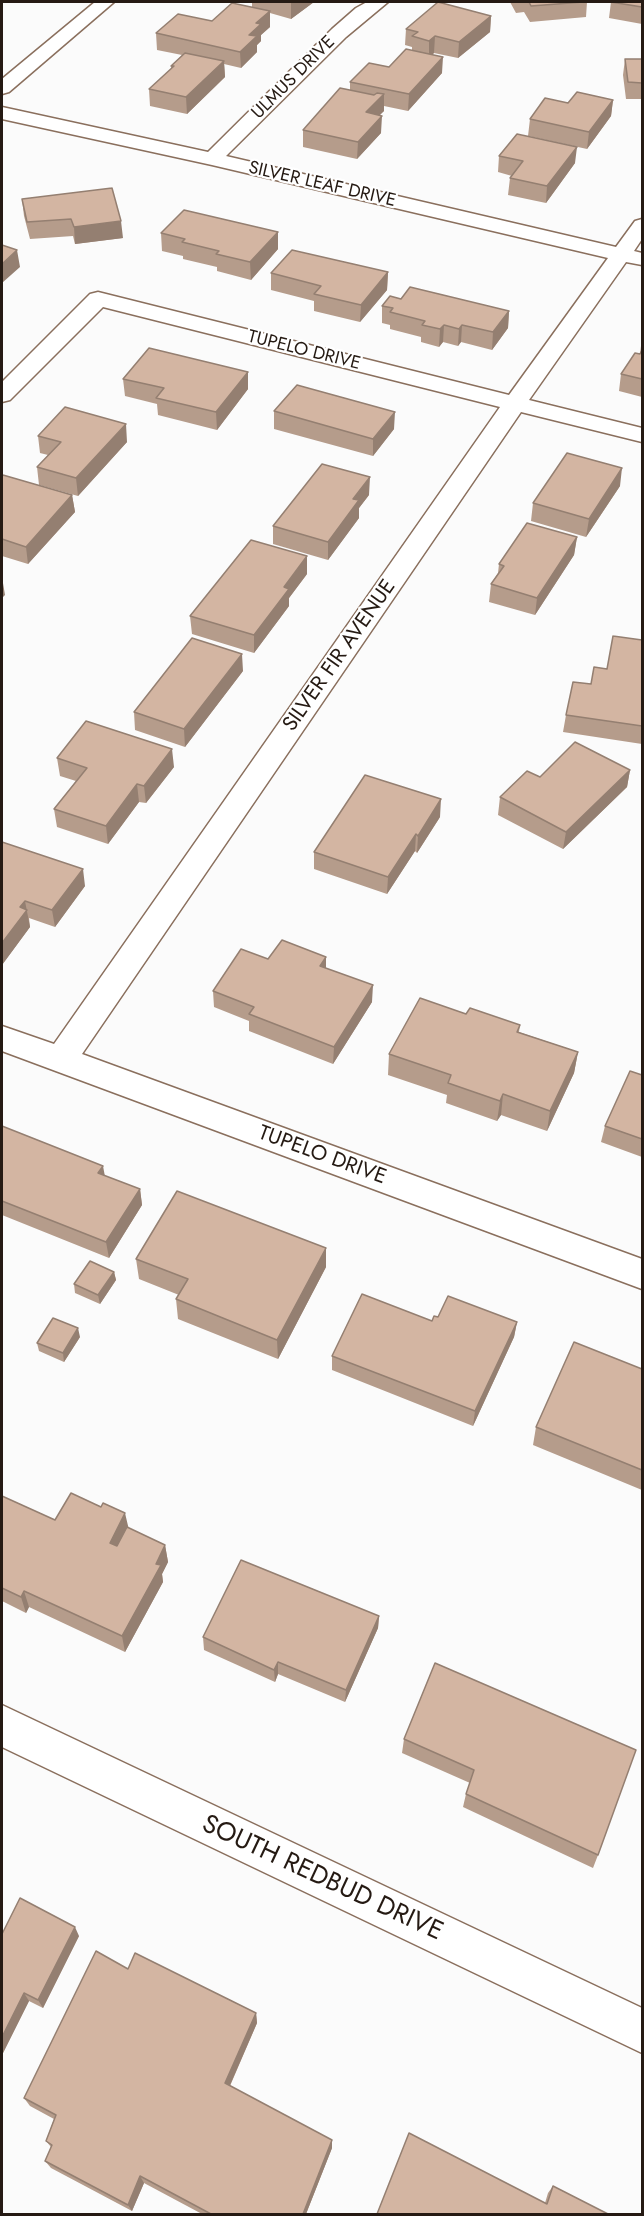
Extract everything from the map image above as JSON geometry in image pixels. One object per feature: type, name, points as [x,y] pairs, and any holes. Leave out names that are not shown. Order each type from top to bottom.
[{"type":"street","points":[[2,88],[105,2]]},
{"type":"street","name":"ULMUS DRIVE","points":[[212,159],[339,33],[362,12],[379,2]]},
{"type":"street","name":"SILVER LEAF DRIVE","points":[[2,113],[212,159],[632,257]]},
{"type":"street","name":"SILVER FIR AVENUE","points":[[61,1060],[514,404],[632,257],[642,225]]},
{"type":"street","name":"TUPELO DRIVE","points":[[2,395],[98,298],[642,435]]},
{"type":"street","name":"TUPELO DRIVE","points":[[2,1038],[642,1274]]},
{"type":"street","name":"SOUTH REDBUD DRIVE","points":[[2,1726],[642,2031]]},
{"type":"building","points":[[438,2],[491,16],[459,42],[435,36],[429,41],[412,36],[418,32],[406,29]]},
{"type":"building","points":[[529,2],[583,2],[531,6]]},
{"type":"building","points":[[611,2],[642,2],[642,7]]},
{"type":"building","points":[[232,3],[270,11],[256,23],[261,24],[249,35],[257,36],[240,52],[156,33],[178,14],[212,21]]},
{"type":"building","points":[[406,49],[443,57],[409,94],[350,82],[369,63],[389,67]]},
{"type":"building","points":[[185,53],[224,61],[186,97],[149,89],[174,66],[171,66]]},
{"type":"building","points":[[625,59],[642,59],[642,83],[628,82]]},
{"type":"building","points":[[340,88],[374,95],[384,94],[366,112],[382,116],[358,142],[303,130]]},
{"type":"building","points":[[577,92],[613,100],[589,132],[530,119],[545,98],[568,103]]},
{"type":"building","points":[[517,134],[577,147],[547,186],[510,178],[523,161],[499,156]]},
{"type":"building","points":[[112,188],[121,221],[74,227],[71,219],[27,222],[22,199]]},
{"type":"building","points":[[184,210],[278,232],[250,262],[216,254],[219,251],[182,242],[185,239],[161,233]]},
{"type":"building","points":[[2,245],[17,250],[2,264]]},
{"type":"building","points":[[292,250],[388,272],[361,305],[314,294],[321,286],[271,273]]},
{"type":"building","points":[[410,287],[509,311],[493,332],[462,325],[459,329],[444,325],[440,329],[422,325],[425,321],[390,312],[393,308],[382,306],[390,296],[401,299]]},
{"type":"building","points":[[149,348],[248,372],[216,412],[156,398],[164,388],[123,379]]},
{"type":"building","points":[[642,350],[642,379],[621,374],[635,353],[640,354]]},
{"type":"building","points":[[297,385],[395,412],[373,439],[274,411]]},
{"type":"building","points":[[65,407],[126,424],[76,478],[37,467],[61,442],[38,436]]},
{"type":"building","points":[[567,453],[622,468],[589,519],[533,503]]},
{"type":"building","points":[[322,464],[370,477],[353,499],[359,500],[328,542],[273,526]]},
{"type":"building","points":[[3,475],[72,495],[26,547],[2,539]]},
{"type":"building","points":[[527,523],[577,537],[537,598],[491,584],[504,566],[499,564]]},
{"type":"building","points":[[251,540],[307,556],[284,587],[289,589],[254,635],[190,616]]},
{"type":"building","points":[[613,636],[642,640],[642,726],[566,715],[573,682],[591,684],[594,667],[607,669]]},
{"type":"building","points":[[192,638],[242,654],[184,729],[134,712]]},
{"type":"building","points":[[86,721],[172,749],[144,786],[137,784],[106,826],[54,809],[87,768],[57,758]]},
{"type":"building","points":[[575,742],[630,770],[566,832],[500,797],[527,771],[540,777]]},
{"type":"building","points":[[365,775],[441,799],[388,877],[314,852]]},
{"type":"building","points":[[2,842],[83,869],[52,910],[25,901],[20,907],[27,910],[2,943]]},
{"type":"building","points":[[282,940],[326,957],[320,966],[373,985],[334,1047],[249,1014],[254,1007],[213,991],[241,949],[268,959]]},
{"type":"building","points":[[420,998],[466,1014],[470,1008],[520,1025],[517,1032],[578,1052],[550,1111],[503,1094],[500,1101],[448,1083],[451,1075],[389,1054]]},
{"type":"building","points":[[630,1071],[642,1075],[642,1139],[605,1126]]},
{"type":"building","points":[[2,1126],[103,1166],[98,1173],[140,1189],[106,1242],[2,1201]]},
{"type":"building","points":[[177,1191],[326,1248],[277,1340],[176,1299],[188,1279],[136,1259]]},
{"type":"building","points":[[90,1261],[114,1272],[98,1295],[74,1284]]},
{"type":"building","points":[[362,1294],[432,1321],[434,1316],[438,1317],[448,1296],[517,1322],[475,1411],[332,1356]]},
{"type":"building","points":[[53,1318],[78,1328],[63,1353],[37,1343]]},
{"type":"building","points":[[574,1342],[642,1369],[642,1470],[536,1427]]},
{"type":"building","points":[[71,1493],[101,1507],[103,1503],[125,1513],[110,1543],[117,1546],[127,1527],[165,1545],[156,1564],[161,1565],[122,1636],[24,1591],[21,1597],[2,1588],[2,1496],[55,1520]]},
{"type":"building","points":[[241,1560],[379,1616],[346,1690],[278,1662],[274,1670],[203,1637]]},
{"type":"building","points":[[435,1663],[636,1750],[598,1855],[466,1794],[474,1770],[404,1739]]},
{"type":"building","points":[[20,1898],[75,1927],[38,2000],[24,1993],[2,2037],[2,1934]]},
{"type":"building","points":[[96,1951],[128,1969],[135,1953],[256,2013],[225,2083],[332,2140],[303,2214],[211,2214],[140,2176],[128,2205],[45,2161],[52,2145],[46,2141],[56,2115],[24,2098]]},
{"type":"building","points":[[409,2133],[547,2204],[553,2186],[608,2214],[377,2214]]}]
